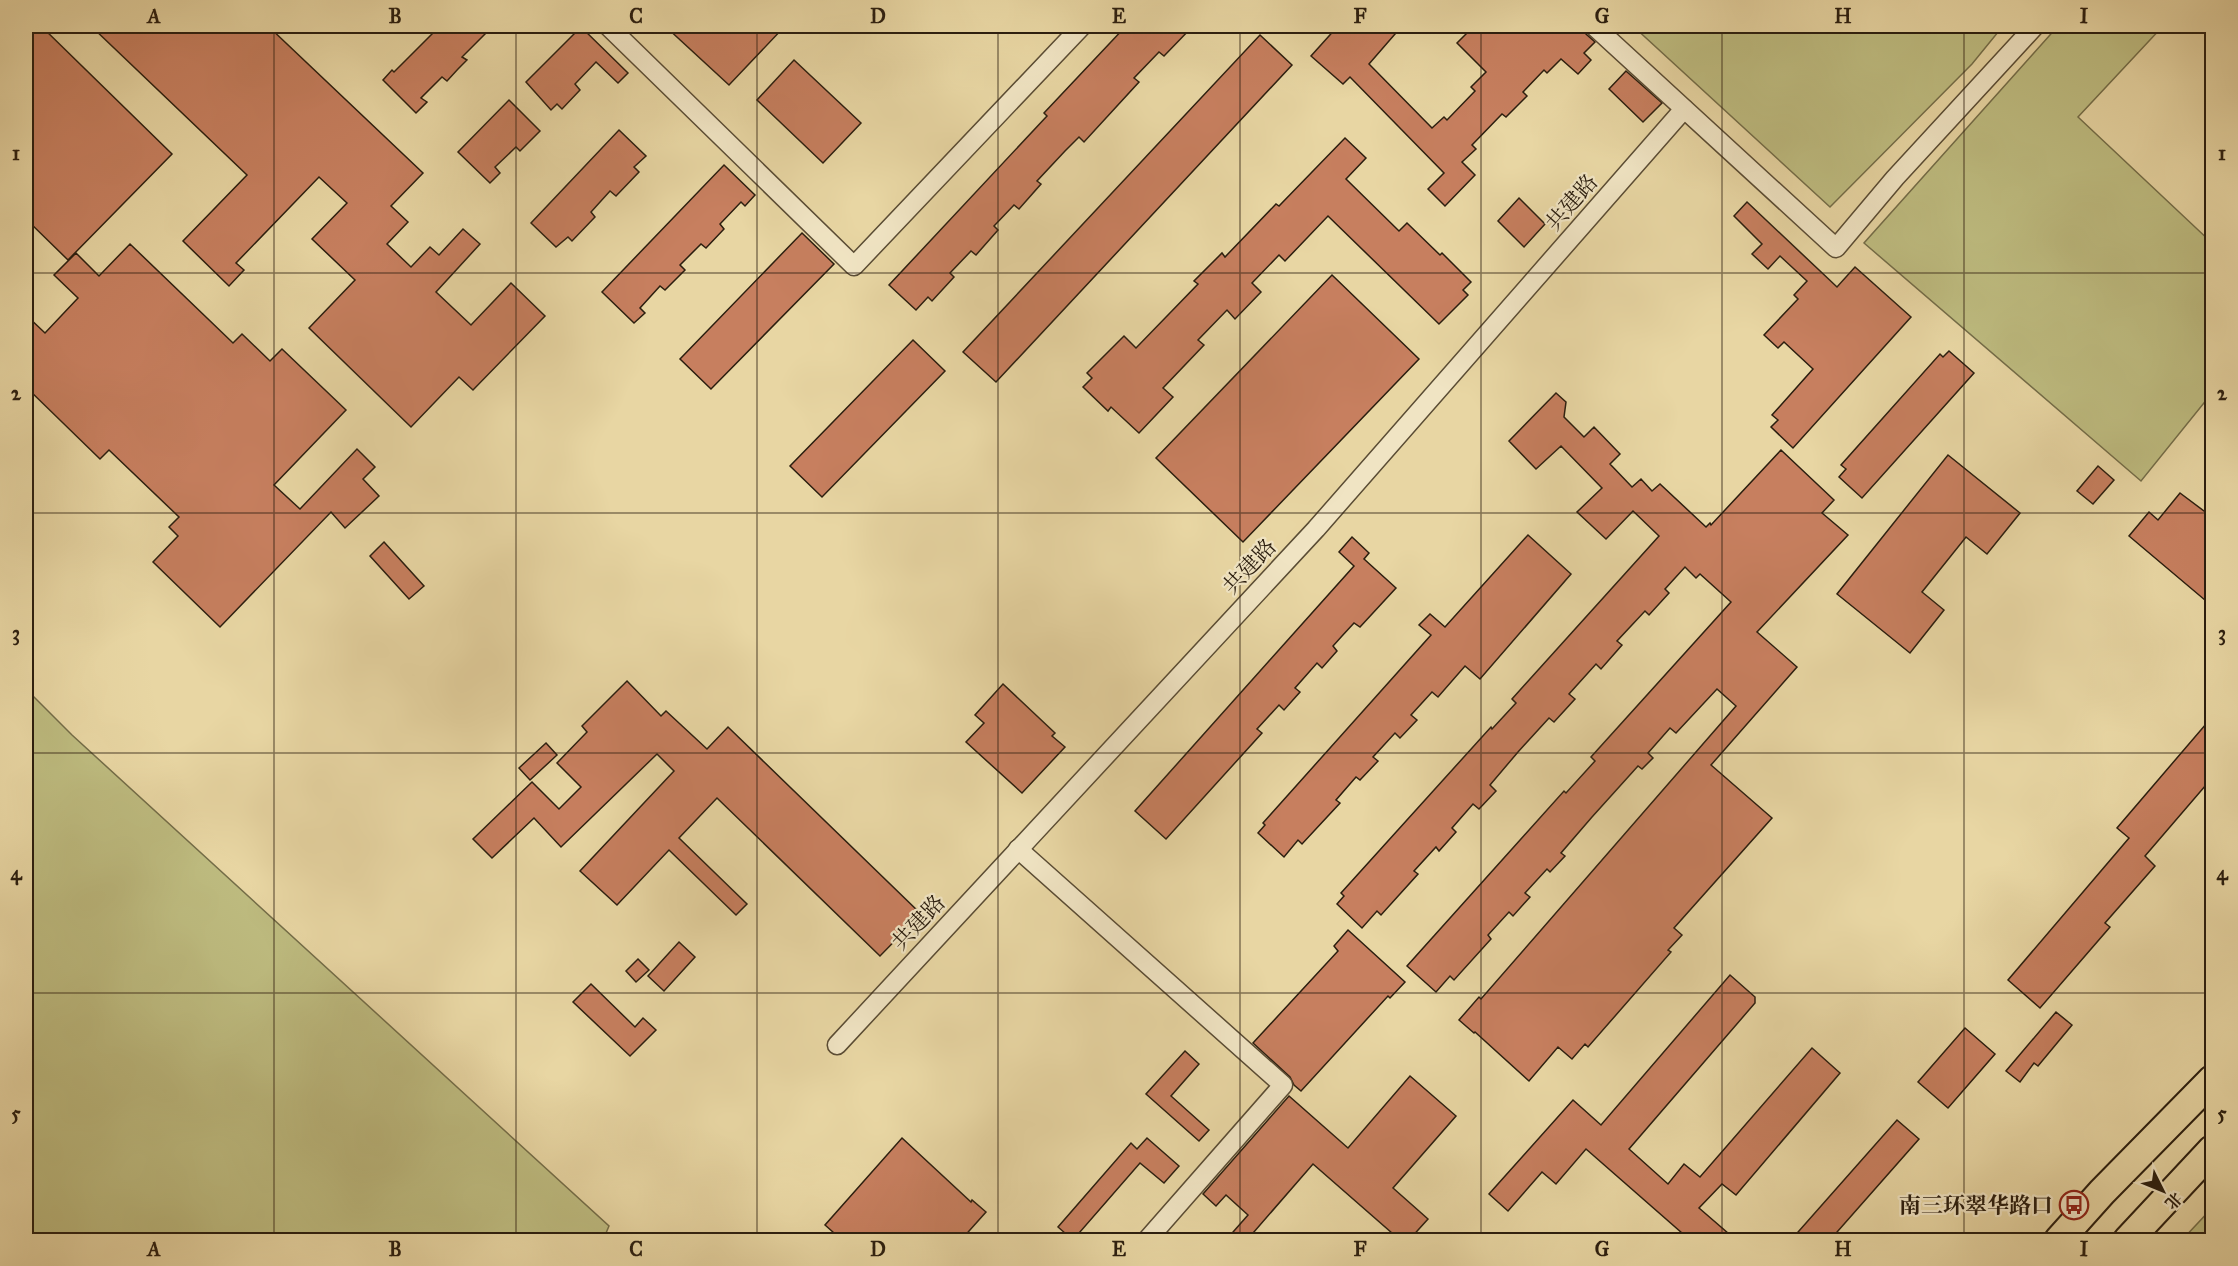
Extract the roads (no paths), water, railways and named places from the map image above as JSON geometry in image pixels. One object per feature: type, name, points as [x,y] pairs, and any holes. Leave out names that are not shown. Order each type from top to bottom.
[{"type":"highway","points":[[2058,1240],[2212,1080]]},
{"type":"highway","points":[[2128,1240],[2212,1150]]},
{"type":"street","points":[[608,26],[854,266],[1082,26]]},
{"type":"street","points":[[1594,26],[1836,248],[1895,178],[2035,26]]},
{"type":"street","name":"共建路","points":[[837,1045],[1316,529],[1684,109]]},
{"type":"street","points":[[1018,849],[1282,1085],[1147,1240]]},
{"type":"place","name":"南三环翠华路口","points":[[2074,1205]]}]
